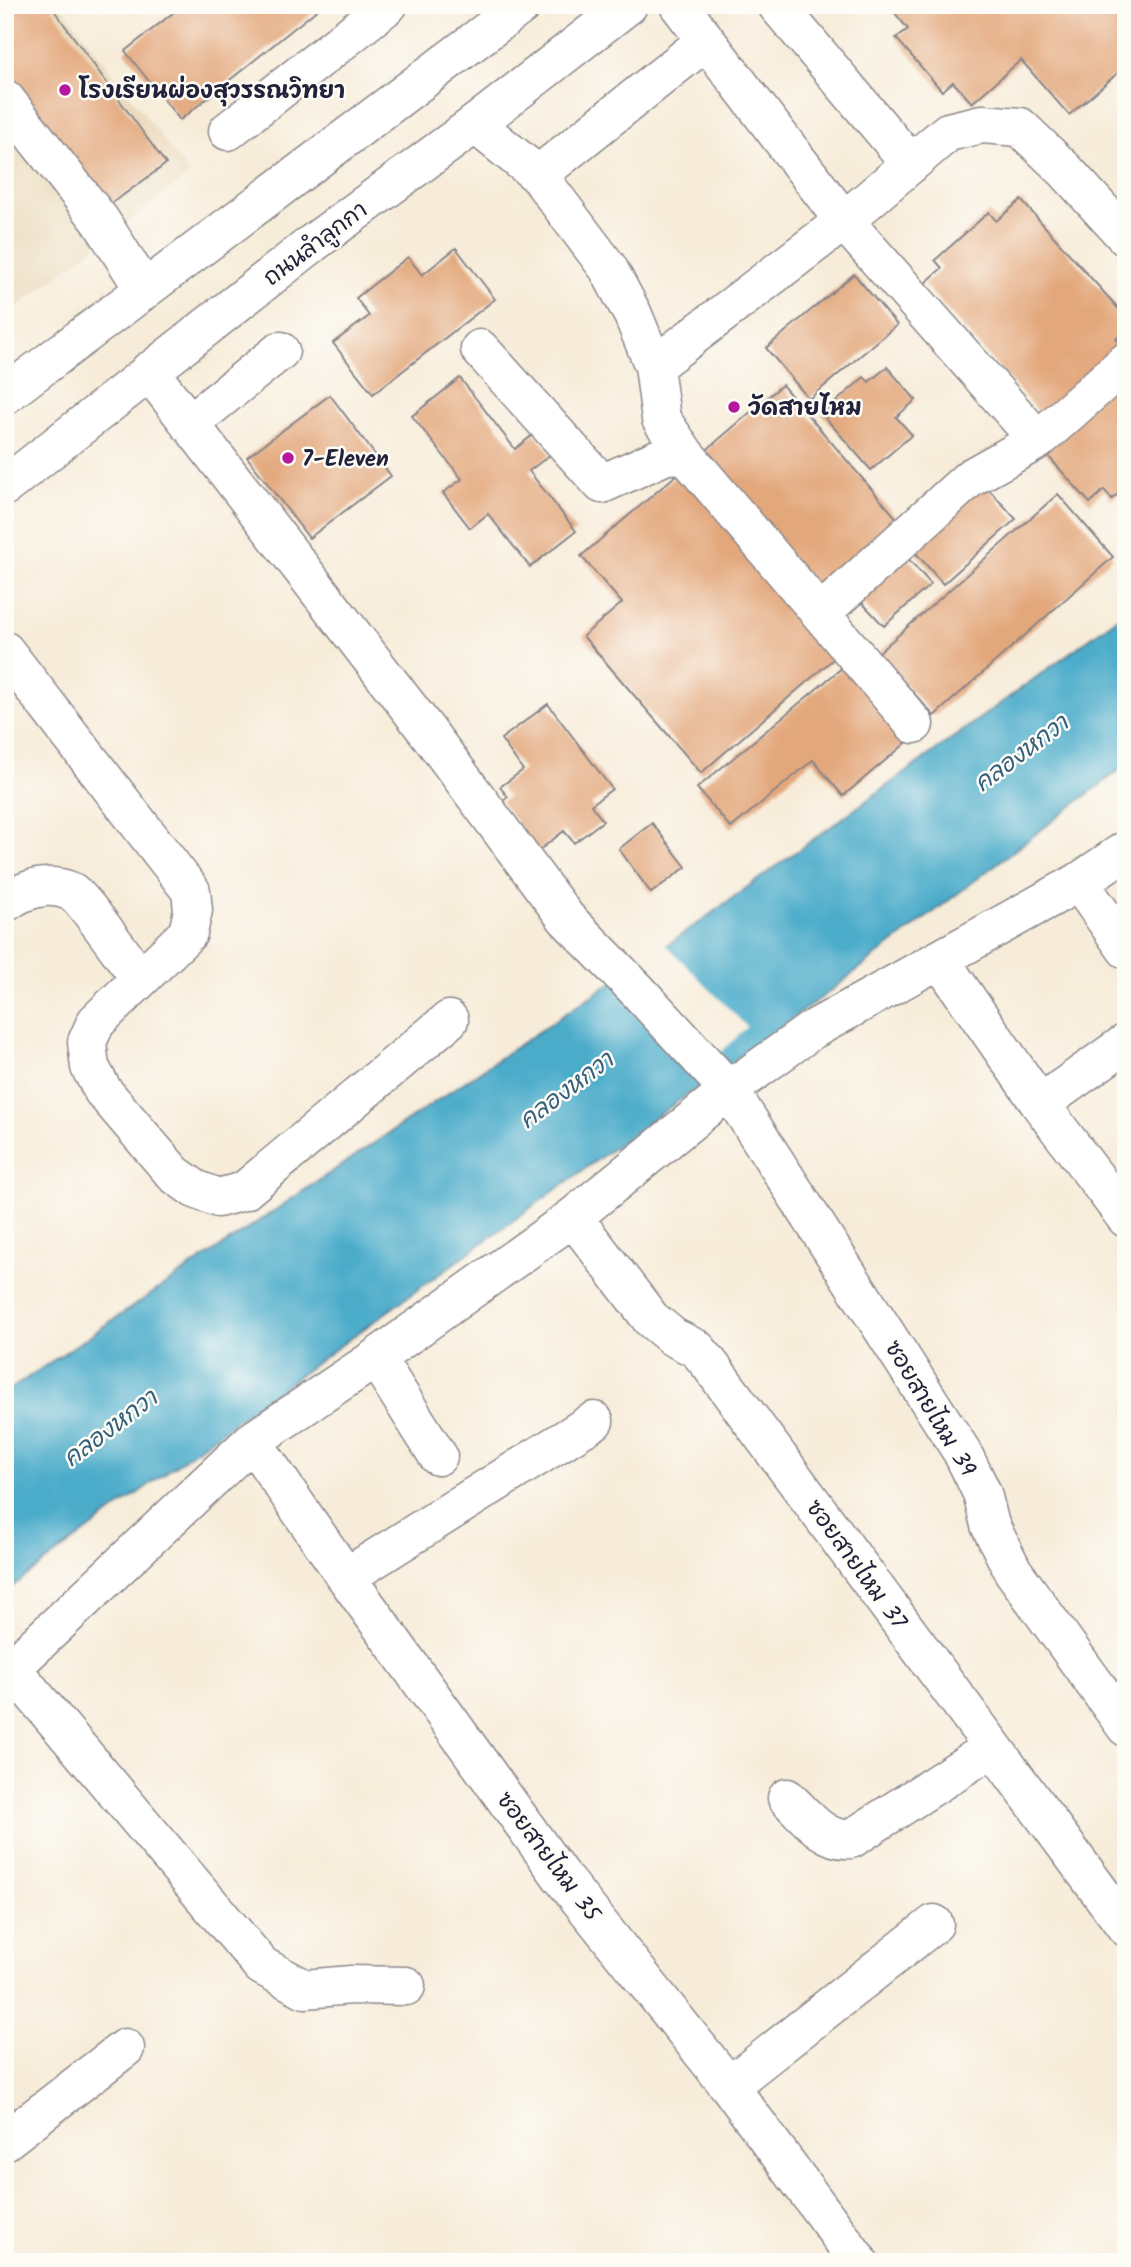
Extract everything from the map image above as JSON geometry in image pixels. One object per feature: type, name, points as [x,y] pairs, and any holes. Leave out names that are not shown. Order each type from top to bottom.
[{"type":"street","points":[[228,131],[388,5]]},
{"type":"street","points":[[5,395],[522,5]]},
{"type":"street","name":"ถนนลำลูกกา","points":[[5,486],[313,243],[475,124],[628,5]]},
{"type":"street","points":[[679,5],[844,221],[1038,440]]},
{"type":"street","points":[[777,5],[911,164]]},
{"type":"street","points":[[538,175],[706,41]]},
{"type":"street","points":[[5,99],[100,220],[144,289]]},
{"type":"street","points":[[475,124],[538,175],[608,268],[633,315],[654,366],[661,419],[685,454],[914,724]]},
{"type":"street","points":[[654,366],[844,221],[948,132],[982,124],[1020,127],[1065,170],[1126,237]]},
{"type":"street","points":[[480,349],[602,484],[666,456],[685,454]]},
{"type":"street","points":[[189,424],[280,351]]},
{"type":"street","points":[[821,612],[970,478],[1038,440],[1126,362]]},
{"type":"street","name":"ซอยสายไหม 39","points":[[149,371],[430,735],[566,918],[723,1083],[962,1452],[982,1493],[990,1525],[1013,1571],[1126,1727]]},
{"type":"street","points":[[5,651],[191,891],[193,910],[188,933],[96,1021],[87,1042],[90,1067],[103,1091],[174,1174],[195,1189],[218,1198],[244,1191],[449,1020]]},
{"type":"street","points":[[406,1986],[351,1985],[305,1989],[262,1966],[9,1671],[252,1441],[573,1217],[723,1083],[812,1030],[1079,882],[1126,850]]},
{"type":"street","points":[[1079,882],[1126,948]]},
{"type":"street","points":[[5,903],[20,892],[54,886],[75,893],[140,978]]},
{"type":"street","points":[[940,960],[1040,1104],[1126,1218]]},
{"type":"street","points":[[1040,1104],[1126,1043]]},
{"type":"street","name":"ซอยสายไหม 37","points":[[573,1217],[651,1319],[673,1337],[697,1349],[711,1366],[1126,1927]]},
{"type":"street","points":[[376,1357],[438,1456]]},
{"type":"street","points":[[346,1577],[594,1420]]},
{"type":"street","name":"ซอยสายไหม 35","points":[[252,1441],[560,1875],[729,2086],[859,2262]]},
{"type":"street","points":[[786,1798],[824,1832],[838,1840],[851,1839],[992,1748]]},
{"type":"street","points":[[729,2086],[934,1924]]},
{"type":"street","points":[[5,2141],[125,2048]]},
{"type":"shaded area","name":"โรงเรียนผ่องสุวรรณวิทยา","points":[[5,5],[60,5],[190,174],[5,316]]},
{"type":"water","name":"คลองหกวา","points":[[1126,612],[1126,765],[825,995],[200,1447],[5,1592],[5,1393],[683,934]]},
{"type":"pier","points":[[664,943],[747,1027],[714,1059],[625,969]]},
{"type":"building","points":[[5,5],[50,5],[166,164],[101,211],[5,79]]},
{"type":"building","points":[[183,5],[314,5],[318,9],[180,120],[125,51]]},
{"type":"building","points":[[1120,5],[1126,11],[1126,66],[1069,115],[1021,60],[972,103],[953,82],[942,91],[896,38],[908,29],[890,7]]},
{"type":"building","points":[[1021,200],[1126,317],[1126,330],[1116,339],[1126,350],[1040,414],[924,284],[942,268],[935,260],[989,212],[996,221]]},
{"type":"building","points":[[456,248],[495,299],[373,394],[333,343],[369,316],[356,298],[408,257],[422,275]]},
{"type":"building","points":[[854,274],[897,325],[809,399],[766,348]]},
{"type":"building","points":[[887,367],[916,400],[896,417],[912,435],[871,470],[822,414],[864,377],[869,382]]},
{"type":"building","points":[[460,378],[515,449],[535,433],[551,454],[529,471],[576,531],[530,567],[488,514],[470,528],[443,493],[462,479],[412,416]]},
{"type":"building","points":[[1110,383],[1126,401],[1126,487],[1112,499],[1104,490],[1090,503],[1040,447]]},
{"type":"building","points":[[782,385],[905,528],[818,601],[696,459]]},
{"type":"building","points":[[330,395],[391,476],[309,538],[247,457]]},
{"type":"building","points":[[680,472],[838,655],[701,773],[583,636],[622,603],[581,556]]},
{"type":"building","points":[[980,480],[1016,519],[943,584],[908,544]]},
{"type":"building","points":[[1058,494],[1113,557],[934,716],[878,653]]},
{"type":"building","points":[[901,551],[931,584],[884,626],[854,594]]},
{"type":"building","points":[[843,667],[906,743],[843,796],[813,760],[731,828],[697,788]]},
{"type":"building","points":[[548,704],[612,789],[591,805],[603,821],[574,843],[564,831],[538,851],[501,802],[508,797],[500,787],[523,770],[501,739]]},
{"type":"building","points":[[652,823],[686,867],[651,893],[619,849]]},
{"type":"place","name":"โรงเรียนผ่องสุวรรณวิทยา","points":[[65,90]]},
{"type":"place","name":"วัดสายไหม","points":[[734,407]]},
{"type":"place","name":"7-Eleven","points":[[288,458]]}]
